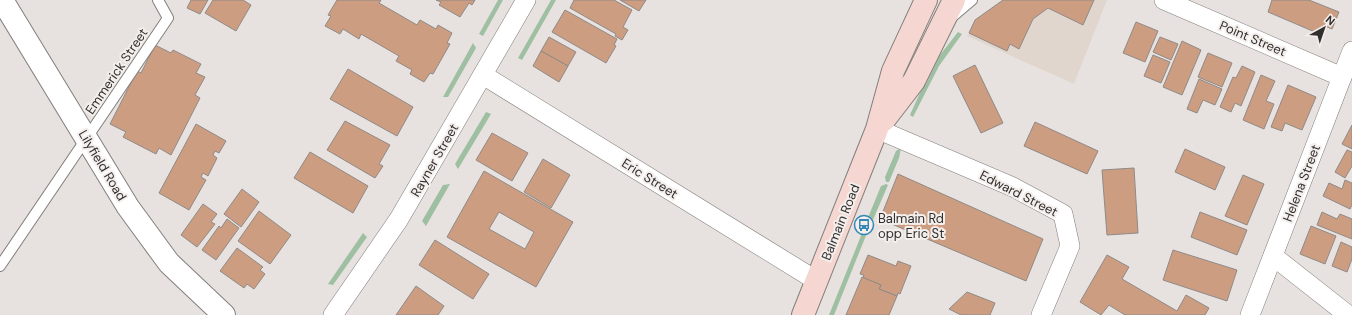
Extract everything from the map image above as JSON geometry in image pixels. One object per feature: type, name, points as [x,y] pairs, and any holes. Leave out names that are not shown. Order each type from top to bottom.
[{"type":"main road","name":"Balmain Road","points":[[803,315],[877,129],[893,71],[926,0]]},
{"type":"main road","name":"Balmain Road","points":[[877,129],[914,81],[954,0]]},
{"type":"street","name":"Lilyfield Road","points":[[2,0],[128,207],[169,263],[224,315]]},
{"type":"street","name":"Rayner Street","points":[[333,315],[399,219],[484,75],[526,0]]},
{"type":"street","name":"Point Street","points":[[1164,0],[1342,77]]},
{"type":"street","name":"Helena Street","points":[[1250,315],[1352,51]]},
{"type":"street","name":"Eric Street","points":[[484,75],[817,280]]},
{"type":"street","name":"Edward Street","points":[[877,129],[1013,187],[1063,214],[1070,246],[1042,315]]},
{"type":"street","points":[[1273,256],[1348,315]]},
{"type":"lane","name":"Emmerick Street","points":[[0,266],[168,18],[158,0]]},
{"type":"lane","points":[[942,25],[972,0]]},
{"type":"shaded area","points":[[1009,0],[1107,0],[1074,84],[967,36],[977,25]]},
{"type":"green space","points":[[498,0],[503,0],[483,36],[479,34]]},
{"type":"green space","points":[[551,0],[556,0],[522,60],[518,58]]},
{"type":"green space","points":[[958,32],[962,34],[939,66],[913,117],[910,115],[923,86],[926,84],[940,55]]},
{"type":"green space","points":[[473,43],[476,48],[448,97],[443,97]]},
{"type":"green space","points":[[486,112],[491,114],[458,169],[455,164]]},
{"type":"green space","points":[[901,148],[899,158],[889,182],[886,182],[885,177],[896,151]]},
{"type":"green space","points":[[450,184],[426,226],[422,221],[443,185]]},
{"type":"green space","points":[[886,184],[888,185],[872,222],[867,220],[881,186]]},
{"type":"green space","points":[[865,226],[869,228],[834,315],[829,315]]},
{"type":"green space","points":[[363,233],[367,237],[333,285],[328,284]]},
{"type":"building","points":[[191,0],[208,0],[200,14],[187,8]]},
{"type":"building","points":[[213,0],[243,0],[251,5],[236,31],[205,13]]},
{"type":"building","points":[[337,0],[381,0],[379,3],[417,25],[420,20],[436,29],[438,25],[452,33],[447,43],[450,44],[433,74],[430,73],[424,82],[410,74],[412,70],[396,61],[399,56],[361,34],[359,39],[343,29],[340,34],[325,26],[331,16],[328,15]]},
{"type":"building","points":[[436,0],[475,0],[472,5],[469,3],[460,17],[439,5],[441,2]]},
{"type":"building","points":[[574,0],[614,0],[632,10],[623,27],[628,30],[622,40],[615,36],[616,34],[570,8]]},
{"type":"building","points":[[620,0],[646,0],[639,11]]},
{"type":"building","points":[[1003,0],[1094,0],[1083,25],[1048,8],[1033,19],[1019,49],[1010,44],[1007,51],[969,33],[975,20]]},
{"type":"building","points":[[1272,0],[1309,0],[1339,12],[1332,29],[1325,26],[1322,35],[1268,12]]},
{"type":"building","points":[[565,10],[617,39],[614,45],[616,46],[606,63],[552,32]]},
{"type":"building","points":[[1136,22],[1158,31],[1145,62],[1123,53]]},
{"type":"building","points":[[549,37],[576,52],[568,66],[541,51]]},
{"type":"building","points":[[1160,37],[1178,44],[1171,60],[1153,52]]},
{"type":"building","points":[[1182,41],[1201,50],[1182,95],[1163,87]]},
{"type":"building","points":[[155,45],[171,53],[173,50],[201,64],[196,73],[205,77],[195,95],[200,98],[171,155],[159,148],[156,154],[123,137],[126,132],[110,124],[137,71],[141,73]]},
{"type":"building","points":[[541,51],[568,66],[559,82],[533,66]]},
{"type":"building","points":[[1208,53],[1232,63],[1222,87],[1198,77]]},
{"type":"building","points":[[1153,55],[1170,62],[1161,83],[1144,76]]},
{"type":"building","points":[[975,65],[1003,123],[981,133],[953,76]]},
{"type":"building","points":[[1242,66],[1255,72],[1241,106],[1235,103],[1231,112],[1220,107],[1233,77],[1236,78]]},
{"type":"building","points":[[348,69],[413,107],[397,136],[330,99]]},
{"type":"building","points":[[1261,75],[1275,81],[1266,101],[1274,104],[1264,129],[1243,120]]},
{"type":"building","points":[[1199,79],[1222,89],[1215,105],[1203,100],[1197,113],[1187,109]]},
{"type":"building","points":[[1288,85],[1316,97],[1302,130],[1285,123],[1282,131],[1271,127]]},
{"type":"building","points":[[345,121],[390,145],[379,164],[383,166],[375,178],[327,150]]},
{"type":"building","points":[[1035,122],[1098,151],[1087,174],[1024,146]]},
{"type":"building","points":[[196,124],[226,141],[219,153],[215,151],[213,155],[217,158],[208,176],[203,173],[201,177],[206,180],[189,210],[159,193]]},
{"type":"building","points":[[1352,125],[1352,149],[1342,144]]},
{"type":"building","points":[[492,133],[528,153],[512,181],[476,160]]},
{"type":"building","points":[[1185,149],[1225,167],[1215,190],[1175,172]]},
{"type":"building","points":[[1347,150],[1352,152],[1352,166],[1345,178],[1335,172]]},
{"type":"building","points":[[310,152],[368,186],[353,213],[294,178]]},
{"type":"building","points":[[543,159],[570,175],[551,208],[524,192]]},
{"type":"building","points":[[1134,168],[1138,233],[1107,235],[1102,170]]},
{"type":"building","points":[[484,171],[573,222],[536,287],[447,237]],"holes":[[[499,212],[534,232],[525,249],[489,229]]]},
{"type":"building","points":[[898,174],[1043,239],[1026,281],[880,219]]},
{"type":"building","points":[[1243,175],[1264,184],[1247,225],[1225,216]]},
{"type":"building","points":[[1345,180],[1352,183],[1352,205],[1350,209],[1323,196],[1329,183],[1342,189]]},
{"type":"building","points":[[242,189],[259,202],[241,227],[224,214]]},
{"type":"building","points":[[203,204],[217,214],[211,222],[215,224],[197,247],[181,235]]},
{"type":"building","points":[[259,211],[291,235],[270,264],[238,241]]},
{"type":"building","points":[[1200,212],[1247,230],[1237,255],[1191,237]]},
{"type":"building","points":[[1322,212],[1337,219],[1340,214],[1352,219],[1352,239],[1317,225]]},
{"type":"building","points":[[227,219],[239,228],[216,260],[202,250],[219,226],[221,228]]},
{"type":"building","points":[[1311,226],[1336,236],[1325,264],[1300,254]]},
{"type":"building","points":[[435,240],[489,274],[473,299],[419,265]]},
{"type":"building","points":[[1341,242],[1352,247],[1352,259],[1347,272],[1332,266]]},
{"type":"building","points":[[237,248],[263,267],[260,270],[265,274],[254,289],[247,284],[244,288],[220,271]]},
{"type":"building","points":[[1173,250],[1237,270],[1227,301],[1163,280]]},
{"type":"building","points":[[868,255],[896,266],[898,261],[911,266],[900,294],[898,293],[897,296],[879,289],[881,285],[863,278],[864,275],[860,274]]},
{"type":"building","points":[[1107,255],[1129,267],[1122,279],[1177,311],[1186,295],[1209,308],[1205,315],[1125,315],[1109,305],[1101,315],[1080,302]]},
{"type":"building","points":[[862,277],[881,285],[879,289],[897,296],[889,315],[846,315]]},
{"type":"building","points":[[416,286],[444,306],[438,315],[396,315]]},
{"type":"building","points":[[967,292],[995,303],[990,315],[961,315],[949,309]]},
{"type":"place","name":"Balmain Rd opp Eric St","points":[[864,225]]}]
